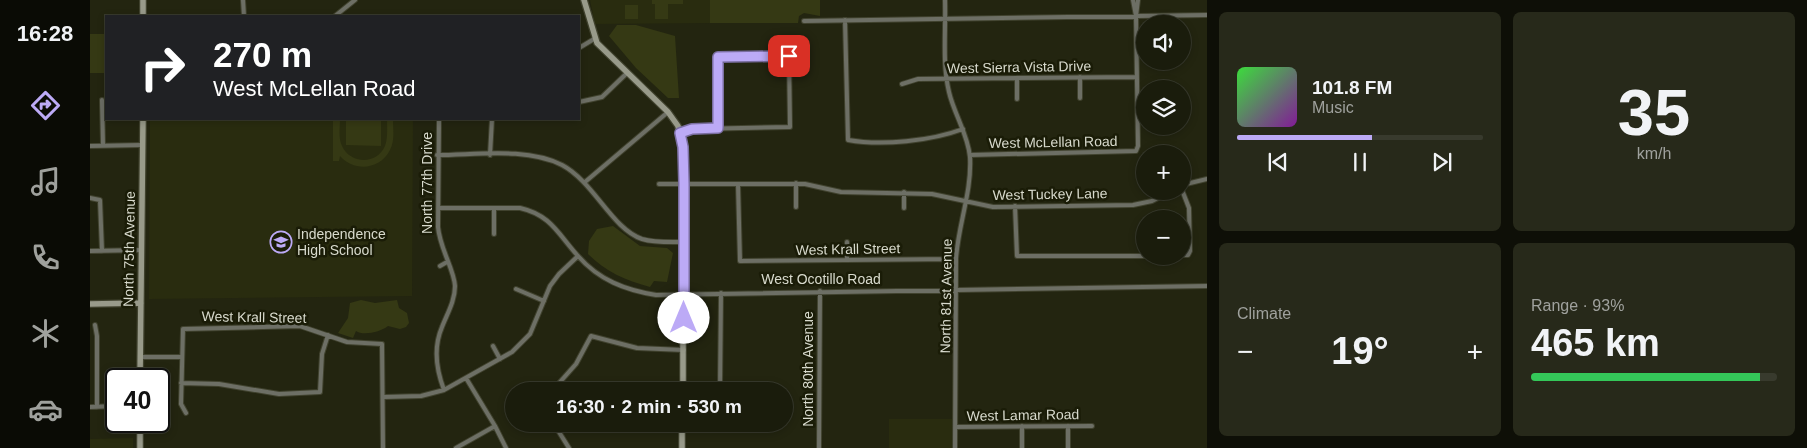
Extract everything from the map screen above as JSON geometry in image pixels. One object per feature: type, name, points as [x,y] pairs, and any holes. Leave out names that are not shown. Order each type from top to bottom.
[{"type":"street","points":[[143,0],[143,15]]},
{"type":"street","points":[[243,0],[244,15]]},
{"type":"street","points":[[336,15],[355,0]]},
{"type":"street","points":[[584,0],[594,39],[626,74],[668,112],[680,133],[683,147],[684,184],[683,382]]},
{"type":"street","name":"North 81st Avenue","points":[[945,0],[947,79],[951,99],[963,129],[970,155],[971,177],[958,236],[956,260],[955,448]]},
{"type":"street","points":[[804,21],[1136,16],[1133,0]]},
{"type":"street","points":[[1136,15],[1138,0]]},
{"type":"street","points":[[1191,15],[1207,15]]},
{"type":"street","points":[[845,20],[848,140],[920,140],[942,137],[963,129]]},
{"type":"street","points":[[580,47],[594,39]]},
{"type":"street","points":[[680,133],[692,129],[790,127],[789,56],[718,57],[718,128]]},
{"type":"street","points":[[1136,70],[1136,77]]},
{"type":"street","points":[[580,102],[602,97],[626,74]]},
{"type":"street","points":[[1080,77],[1080,98]]},
{"type":"street","name":"West Sierra Vista Drive","points":[[902,84],[918,79],[1136,77]]},
{"type":"street","name":"West McLellan Road","points":[[970,155],[1136,151],[1138,146],[1136,77]]},
{"type":"street","points":[[1017,78],[1017,99]]},
{"type":"street","points":[[102,100],[103,145]]},
{"type":"street","points":[[585,182],[668,112]]},
{"type":"street","name":"North 75th Avenue","points":[[140,368],[143,120]]},
{"type":"street","name":"North 77th Drive","points":[[439,120],[437,155],[439,241],[453,276],[454,296],[441,329],[436,354],[439,377],[444,390]]},
{"type":"street","points":[[490,155],[492,120]]},
{"type":"street","points":[[90,146],[142,145]]},
{"type":"street","points":[[437,155],[528,156],[542,158],[560,165],[585,182],[619,222],[634,235],[654,241],[684,242]]},
{"type":"street","points":[[1191,183],[1207,179]]},
{"type":"street","points":[[796,183],[796,207]]},
{"type":"street","name":"West Tuckey Lane","points":[[659,184],[796,183],[840,192],[932,194],[983,206],[1134,205],[1154,200]]},
{"type":"street","name":"West Krall Street","points":[[738,184],[740,261],[956,260]]},
{"type":"street","points":[[904,192],[904,208]]},
{"type":"street","points":[[90,198],[100,200],[102,251]]},
{"type":"street","points":[[1015,206],[1017,256],[1136,256]]},
{"type":"street","points":[[383,448],[384,397],[421,396],[444,390],[512,352],[526,340],[544,300],[559,274],[578,256],[554,226],[538,214],[520,208],[438,208]]},
{"type":"street","points":[[494,208],[494,234]]},
{"type":"street","points":[[847,242],[847,260]]},
{"type":"street","points":[[90,251],[142,250]]},
{"type":"street","name":"West Ocotillo Road","points":[[578,256],[599,275],[625,288],[656,295],[1207,286]]},
{"type":"street","points":[[440,266],[447,262]]},
{"type":"street","points":[[516,289],[544,300]]},
{"type":"street","name":"North 80th Avenue","points":[[819,448],[820,291]]},
{"type":"street","points":[[720,382],[721,293]]},
{"type":"street","points":[[90,304],[141,303]]},
{"type":"street","points":[[95,325],[97,336],[97,406]]},
{"type":"street","name":"West Krall Street","points":[[181,357],[183,329],[300,326],[356,343],[382,344],[384,397]]},
{"type":"street","points":[[181,383],[219,384],[279,394],[320,392],[322,354],[328,335]]},
{"type":"street","points":[[560,382],[576,364],[591,336],[637,348],[684,350]]},
{"type":"street","points":[[493,346],[500,359]]},
{"type":"street","points":[[140,357],[181,357],[181,404],[186,413]]},
{"type":"street","points":[[466,378],[506,448]]},
{"type":"street","points":[[90,407],[105,406]]},
{"type":"street","points":[[456,448],[495,426]]},
{"type":"street","points":[[1022,426],[1022,448]]},
{"type":"street","points":[[1068,426],[1068,448]]},
{"type":"street","name":"West Lamar Road","points":[[955,427],[1092,426]]},
{"type":"street","points":[[559,432],[569,448]]},
{"type":"street","points":[[682,432],[682,448]]},
{"type":"street","points":[[140,433],[140,448]]},
{"type":"shaded area","points":[[590,0],[710,0],[710,23],[595,24]]},
{"type":"shaded area","points":[[652,0],[683,0],[683,4],[668,4],[668,19],[655,19],[655,4],[652,4]]},
{"type":"shaded area","points":[[710,0],[820,0],[820,16],[804,13],[799,16],[798,23],[710,23]]},
{"type":"shaded area","points":[[625,5],[638,5],[638,19],[625,19]]},
{"type":"shaded area","points":[[617,25],[636,25],[675,36],[679,98],[668,98],[636,68],[609,36]]},
{"type":"shaded area","points":[[90,34],[105,34],[105,73],[90,73]]},
{"type":"shaded area","name":"Independence High School","points":[[150,120],[413,120],[412,296],[149,299]]},
{"type":"shaded area","points":[[333,120],[340,120],[340,140],[346,152],[357,159],[364,160],[376,157],[381,152],[387,140],[387,120],[393,120],[392,146],[386,157],[380,162],[366,166],[352,165],[340,156],[339,161],[333,161]]},
{"type":"shaded area","points":[[346,120],[381,120],[381,146],[346,145]]},
{"type":"shaded area","points":[[613,226],[640,246],[667,248],[673,253],[667,282],[654,281],[650,287],[632,281],[609,271],[588,254],[589,241],[597,229]]},
{"type":"shaded area","points":[[361,300],[375,303],[397,300],[399,308],[407,313],[409,323],[406,327],[400,329],[388,326],[372,333],[356,331],[353,338],[338,333],[348,318],[350,303]]},
{"type":"shaded area","points":[[889,419],[952,419],[952,448],[889,448]]},
{"type":"shaded area","points":[[133,438],[133,448],[90,448],[90,439]]},
{"type":"place","name":"Independence High School","points":[[281,242]]},
{"type":"route","points":[[684,318],[684,184],[683,147],[680,133],[692,129],[718,128],[718,57],[789,56]]}]
